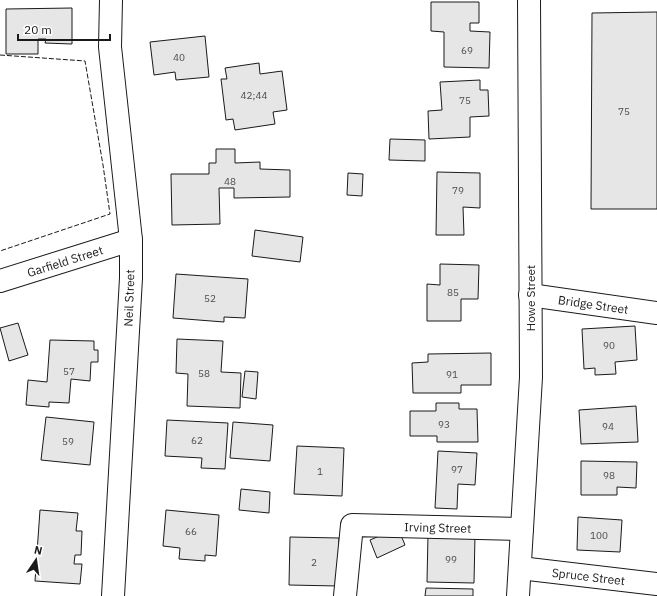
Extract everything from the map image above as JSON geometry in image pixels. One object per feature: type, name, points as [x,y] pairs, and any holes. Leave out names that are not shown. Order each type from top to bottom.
[{"type":"street","name":"Neil Street","points":[[111,0],[110,47],[131,240],[131,278],[113,596]]},
{"type":"street","name":"Howe Street","points":[[518,596],[530,377],[529,0]]},
{"type":"street","name":"Garfield Street","points":[[0,281],[131,240]]},
{"type":"street","name":"Bridge Street","points":[[530,295],[657,313]]},
{"type":"street","name":"Irving Street","points":[[345,596],[352,525],[522,529]]},
{"type":"street","name":"Spruce Street","points":[[520,568],[657,584]]},
{"type":"building","points":[[431,2],[479,2],[479,23],[470,23],[470,31],[490,32],[489,68],[444,67],[444,32],[431,31]]},
{"type":"building","points":[[72,8],[72,44],[45,43],[46,39],[38,39],[38,54],[6,54],[6,9]]},
{"type":"building","points":[[657,12],[657,209],[591,209],[592,13]]},
{"type":"building","points":[[205,36],[209,77],[176,80],[175,72],[154,75],[150,42]]},
{"type":"building","points":[[259,63],[260,74],[282,71],[287,110],[273,112],[275,124],[235,130],[233,119],[226,120],[221,79],[227,79],[225,68]]},
{"type":"building","points":[[480,80],[480,90],[488,90],[489,116],[470,117],[470,137],[429,139],[428,111],[442,110],[440,82]]},
{"type":"building","points":[[390,139],[425,140],[425,161],[389,160]]},
{"type":"building","points":[[216,149],[235,149],[235,163],[260,162],[260,169],[290,170],[290,197],[234,198],[234,188],[219,188],[220,224],[172,225],[171,174],[209,174],[209,163],[216,163]]},
{"type":"building","points":[[437,172],[480,173],[480,208],[463,207],[464,235],[436,235]]},
{"type":"building","points":[[348,173],[363,174],[362,196],[347,195]]},
{"type":"building","points":[[255,230],[303,237],[300,262],[252,256]]},
{"type":"building","points":[[440,264],[479,265],[478,299],[461,299],[461,321],[427,321],[427,284],[440,285]]},
{"type":"building","points":[[176,274],[248,279],[245,318],[224,317],[224,322],[173,318]]},
{"type":"building","points":[[18,323],[28,355],[9,361],[0,328]]},
{"type":"building","points":[[635,326],[637,360],[615,362],[616,374],[595,375],[595,368],[584,369],[582,329]]},
{"type":"building","points":[[177,339],[223,341],[221,372],[241,373],[240,408],[187,406],[188,374],[176,373]]},
{"type":"building","points":[[50,340],[94,341],[94,350],[98,350],[98,362],[91,362],[90,381],[71,379],[69,403],[49,402],[49,407],[26,405],[28,380],[47,382]]},
{"type":"building","points":[[491,353],[491,385],[461,385],[461,393],[413,393],[412,363],[428,362],[428,354]]},
{"type":"building","points":[[245,371],[258,372],[256,399],[242,397]]},
{"type":"building","points":[[436,403],[459,403],[459,409],[477,409],[478,442],[437,442],[437,436],[410,436],[410,411],[436,411]]},
{"type":"building","points":[[636,406],[638,442],[581,444],[579,410]]},
{"type":"building","points":[[46,417],[94,422],[90,465],[41,460]]},
{"type":"building","points":[[167,420],[228,423],[225,469],[201,468],[202,458],[165,456]]},
{"type":"building","points":[[233,422],[273,425],[270,461],[230,458]]},
{"type":"building","points":[[297,446],[344,448],[342,496],[294,494]]},
{"type":"building","points":[[438,451],[477,453],[475,485],[458,484],[457,509],[435,508]]},
{"type":"building","points":[[581,461],[637,462],[636,488],[617,487],[617,495],[581,495]]},
{"type":"building","points":[[241,489],[270,492],[269,513],[239,510]]},
{"type":"building","points":[[40,510],[78,513],[76,531],[82,531],[81,555],[75,555],[74,564],[82,564],[80,584],[35,581]]},
{"type":"building","points":[[166,510],[219,515],[216,556],[205,555],[205,561],[179,559],[180,548],[163,546]]},
{"type":"building","points":[[578,517],[622,520],[620,552],[577,550]]},
{"type":"building","points":[[398,528],[405,545],[377,558],[370,540]]},
{"type":"building","points":[[428,534],[475,535],[474,583],[427,582]]},
{"type":"building","points":[[290,537],[339,538],[338,586],[289,585]]},
{"type":"building","points":[[426,588],[473,589],[473,596],[425,596]]},
{"type":"fence","points":[[0,55],[85,61],[110,214],[0,251]]}]
